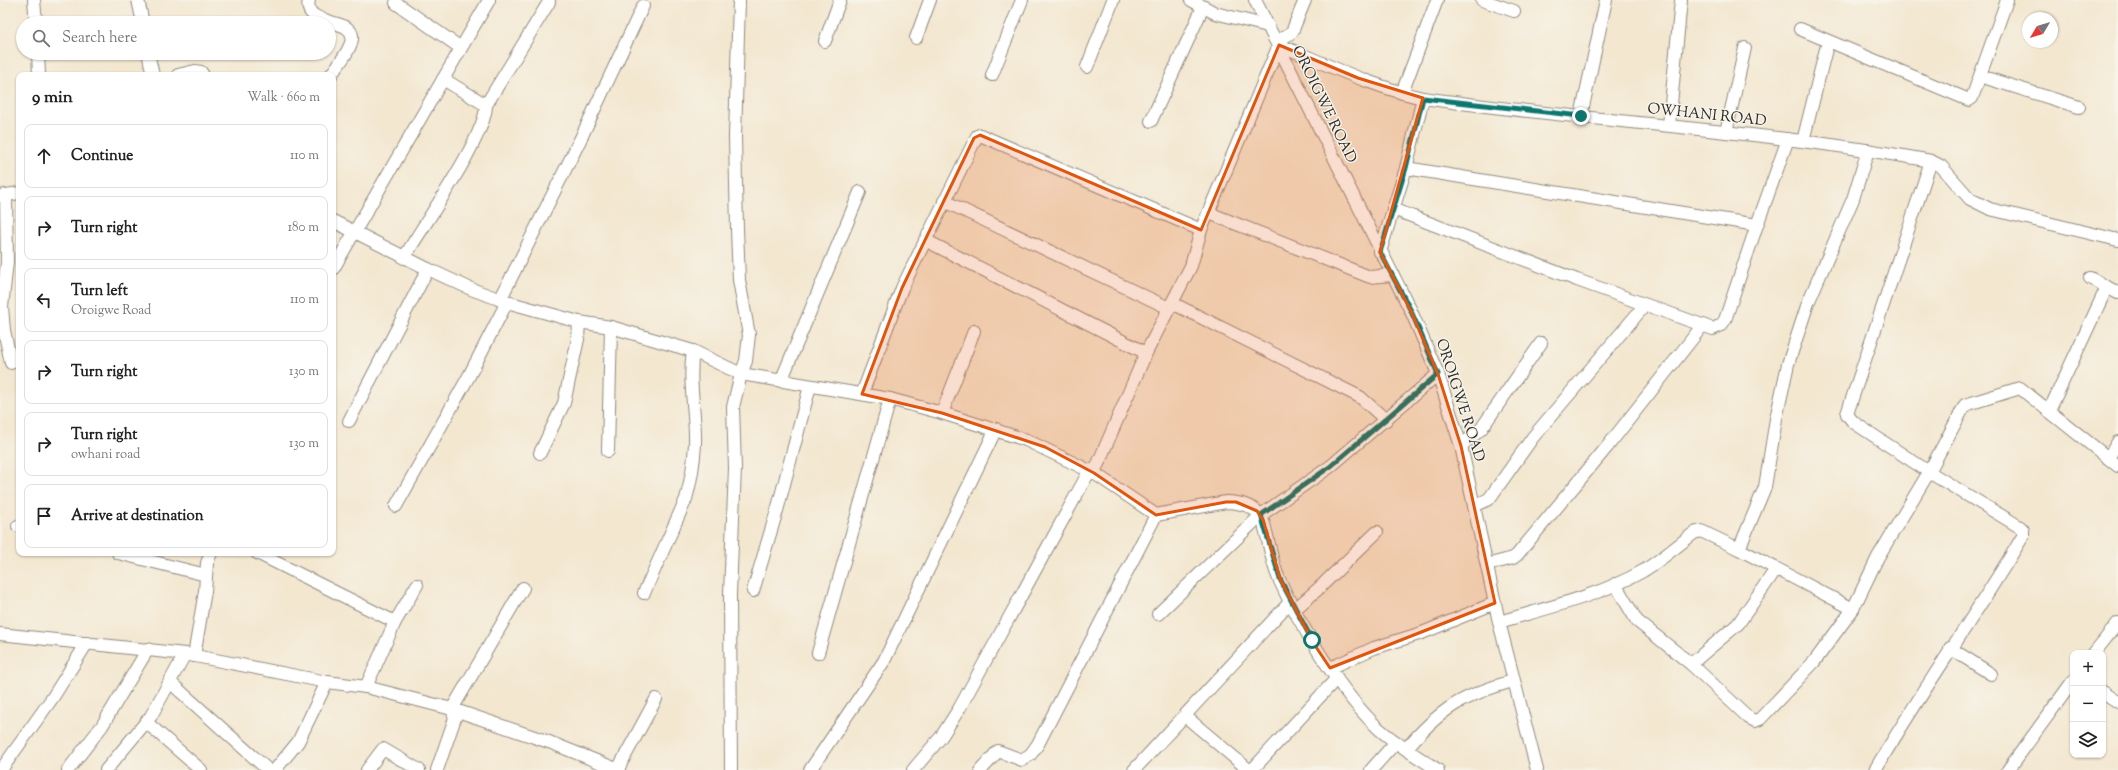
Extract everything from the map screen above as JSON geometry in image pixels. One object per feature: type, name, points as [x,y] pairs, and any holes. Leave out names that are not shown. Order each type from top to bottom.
[{"type":"street","points":[[34,0],[35,16]]},
{"type":"street","points":[[138,0],[141,16]]},
{"type":"street","points":[[306,0],[310,12],[315,16]]},
{"type":"street","points":[[336,263],[489,0]]},
{"type":"street","points":[[731,770],[730,594],[734,468],[733,418],[735,397],[746,361],[749,335],[739,280],[737,229],[735,137],[739,0]]},
{"type":"street","points":[[825,41],[840,0]]},
{"type":"street","points":[[916,38],[930,0]]},
{"type":"street","points":[[992,75],[1022,0]]},
{"type":"street","points":[[1087,67],[1113,0]]},
{"type":"street","points":[[1191,0],[1203,7],[1244,22],[1268,26]]},
{"type":"street","name":"OROIGWE ROAD","points":[[1255,0],[1278,43],[1426,343],[1438,374],[1461,446],[1488,565],[1499,622],[1537,770]]},
{"type":"street","points":[[913,770],[941,737],[959,708],[1092,472],[1146,353],[1191,266],[1201,230],[1278,43],[1292,32],[1305,0]]},
{"type":"street","points":[[1402,93],[1437,0]]},
{"type":"street","points":[[1482,0],[1514,11]]},
{"type":"street","points":[[1581,116],[1606,0]]},
{"type":"street","points":[[1669,126],[1681,0]]},
{"type":"street","points":[[1800,29],[1966,100],[1972,98],[2007,0]]},
{"type":"street","points":[[404,258],[476,137],[486,112],[486,105],[549,2]]},
{"type":"street","points":[[396,3],[461,48]]},
{"type":"street","points":[[396,506],[468,376],[643,6]]},
{"type":"street","points":[[1151,121],[1203,7]]},
{"type":"street","points":[[333,72],[352,39],[351,32],[347,28],[336,24]]},
{"type":"street","points":[[1803,141],[1828,41]]},
{"type":"street","name":"OWHANI ROAD","points":[[1278,43],[1358,78],[1402,93],[1423,98],[1788,139],[1868,150],[1931,161],[1941,166],[1970,199],[1990,209],[2118,240]]},
{"type":"street","points":[[1726,132],[1745,48]]},
{"type":"street","points":[[38,60],[39,72]]},
{"type":"street","points":[[150,60],[152,72]]},
{"type":"street","points":[[191,72],[201,72]]},
{"type":"street","points":[[1980,76],[2079,107]]},
{"type":"street","points":[[443,79],[486,105]]},
{"type":"street","points":[[1380,252],[1406,168],[1423,98]]},
{"type":"street","points":[[862,394],[902,288],[974,138],[980,135],[1201,230]]},
{"type":"street","points":[[1393,209],[1645,304],[1703,325],[1717,328],[1725,320],[1788,139]]},
{"type":"street","points":[[1738,549],[1765,487],[1776,419],[1788,364],[1803,318],[1853,199],[1868,150]]},
{"type":"street","points":[[1876,770],[1907,716],[1950,648],[1995,584],[2024,536],[2023,530],[2020,527],[1929,472],[1853,422],[1847,414],[1931,161]]},
{"type":"street","points":[[1406,168],[1757,225]]},
{"type":"street","points":[[782,381],[860,192]]},
{"type":"street","points":[[11,363],[4,330],[2,307],[7,262],[3,195],[16,193]]},
{"type":"street","points":[[944,201],[1170,305],[1360,397],[1386,420]]},
{"type":"street","points":[[1209,213],[1370,277],[1392,275]]},
{"type":"street","points":[[336,223],[404,258],[471,289],[503,301],[579,322],[611,327],[693,351],[741,374],[890,399],[942,412],[996,429],[1045,447],[1092,472],[1156,515],[1226,502],[1246,505],[1261,515],[1273,562],[1293,605],[1315,646],[1334,673],[1368,718],[1401,745],[1438,770]]},
{"type":"street","points":[[925,240],[1146,353]]},
{"type":"street","points":[[350,421],[428,269]]},
{"type":"street","points":[[2090,278],[2118,293]]},
{"type":"street","points":[[2049,410],[2107,287]]},
{"type":"street","points":[[1474,506],[1489,499],[1534,437],[1645,304]]},
{"type":"street","points":[[540,453],[564,403],[578,339],[579,322]]},
{"type":"street","points":[[1488,565],[1518,555],[1607,447],[1703,325]]},
{"type":"street","points":[[608,451],[611,327]]},
{"type":"street","points":[[942,412],[974,331]]},
{"type":"street","points":[[1461,446],[1481,429],[1541,343]]},
{"type":"street","points":[[644,593],[686,499],[689,486],[695,443],[690,371],[693,351]]},
{"type":"street","points":[[1158,614],[1261,515],[1331,466],[1438,374]]},
{"type":"street","points":[[753,591],[778,507],[810,386]]},
{"type":"street","points":[[1615,584],[1637,620],[1691,664],[1749,718],[1755,721],[1760,719],[1793,686],[1814,662],[1853,609],[1878,557],[1929,472],[1963,408],[1968,403],[2020,388],[2118,466]]},
{"type":"street","points":[[818,653],[890,399]]},
{"type":"street","points":[[810,770],[884,661],[996,429]]},
{"type":"street","points":[[2108,458],[2118,442]]},
{"type":"street","points":[[981,770],[998,751],[1022,760],[1031,754],[1038,744],[1156,515]]},
{"type":"street","points":[[1499,622],[1566,602],[1615,584],[1652,565],[1694,533],[1701,531],[1708,533],[1776,570],[1853,609]]},
{"type":"street","points":[[1134,770],[1293,605],[1317,590],[1377,532]]},
{"type":"street","points":[[129,556],[206,576]]},
{"type":"street","points":[[106,770],[146,722],[170,682],[190,655],[206,591],[207,562],[210,556]]},
{"type":"street","points":[[263,556],[395,622]]},
{"type":"street","points":[[1691,664],[1738,624],[1776,570]]},
{"type":"street","points":[[366,687],[395,622],[417,584]]},
{"type":"street","points":[[436,770],[455,718],[452,709],[524,588]]},
{"type":"street","points":[[1185,716],[1250,770],[1334,673],[1374,648],[1422,633],[1495,604]]},
{"type":"street","points":[[2096,650],[2118,623]]},
{"type":"street","points":[[0,634],[148,649],[190,655],[326,682],[366,687],[452,709],[549,742],[618,770],[656,699]]},
{"type":"street","points":[[1,770],[52,697],[87,643]]},
{"type":"street","points":[[1950,648],[1991,674]]},
{"type":"street","points":[[68,770],[102,726],[148,649]]},
{"type":"street","points":[[1371,770],[1462,698],[1479,691],[1513,681]]},
{"type":"street","points":[[170,682],[268,770]]},
{"type":"street","points":[[275,770],[298,742],[326,682]]},
{"type":"street","points":[[2008,770],[2070,685]]},
{"type":"street","points":[[2106,694],[2118,702]]},
{"type":"street","points":[[146,722],[201,770]]},
{"type":"street","points":[[367,770],[383,750],[419,770]]},
{"type":"highlighted area","points":[[1279,45],[1358,78],[1423,98],[1380,252],[1411,311],[1438,374],[1461,446],[1495,603],[1330,668],[1312,641],[1280,579],[1263,520],[1257,511],[1236,502],[1226,502],[1156,515],[1094,473],[1045,447],[942,413],[862,394],[902,288],[974,138],[980,135],[1201,230]]},
{"type":"route","points":[[1312,640],[1280,579],[1273,562],[1261,515],[1331,466],[1438,374],[1411,311],[1380,252],[1406,168],[1423,98],[1581,116]]}]
